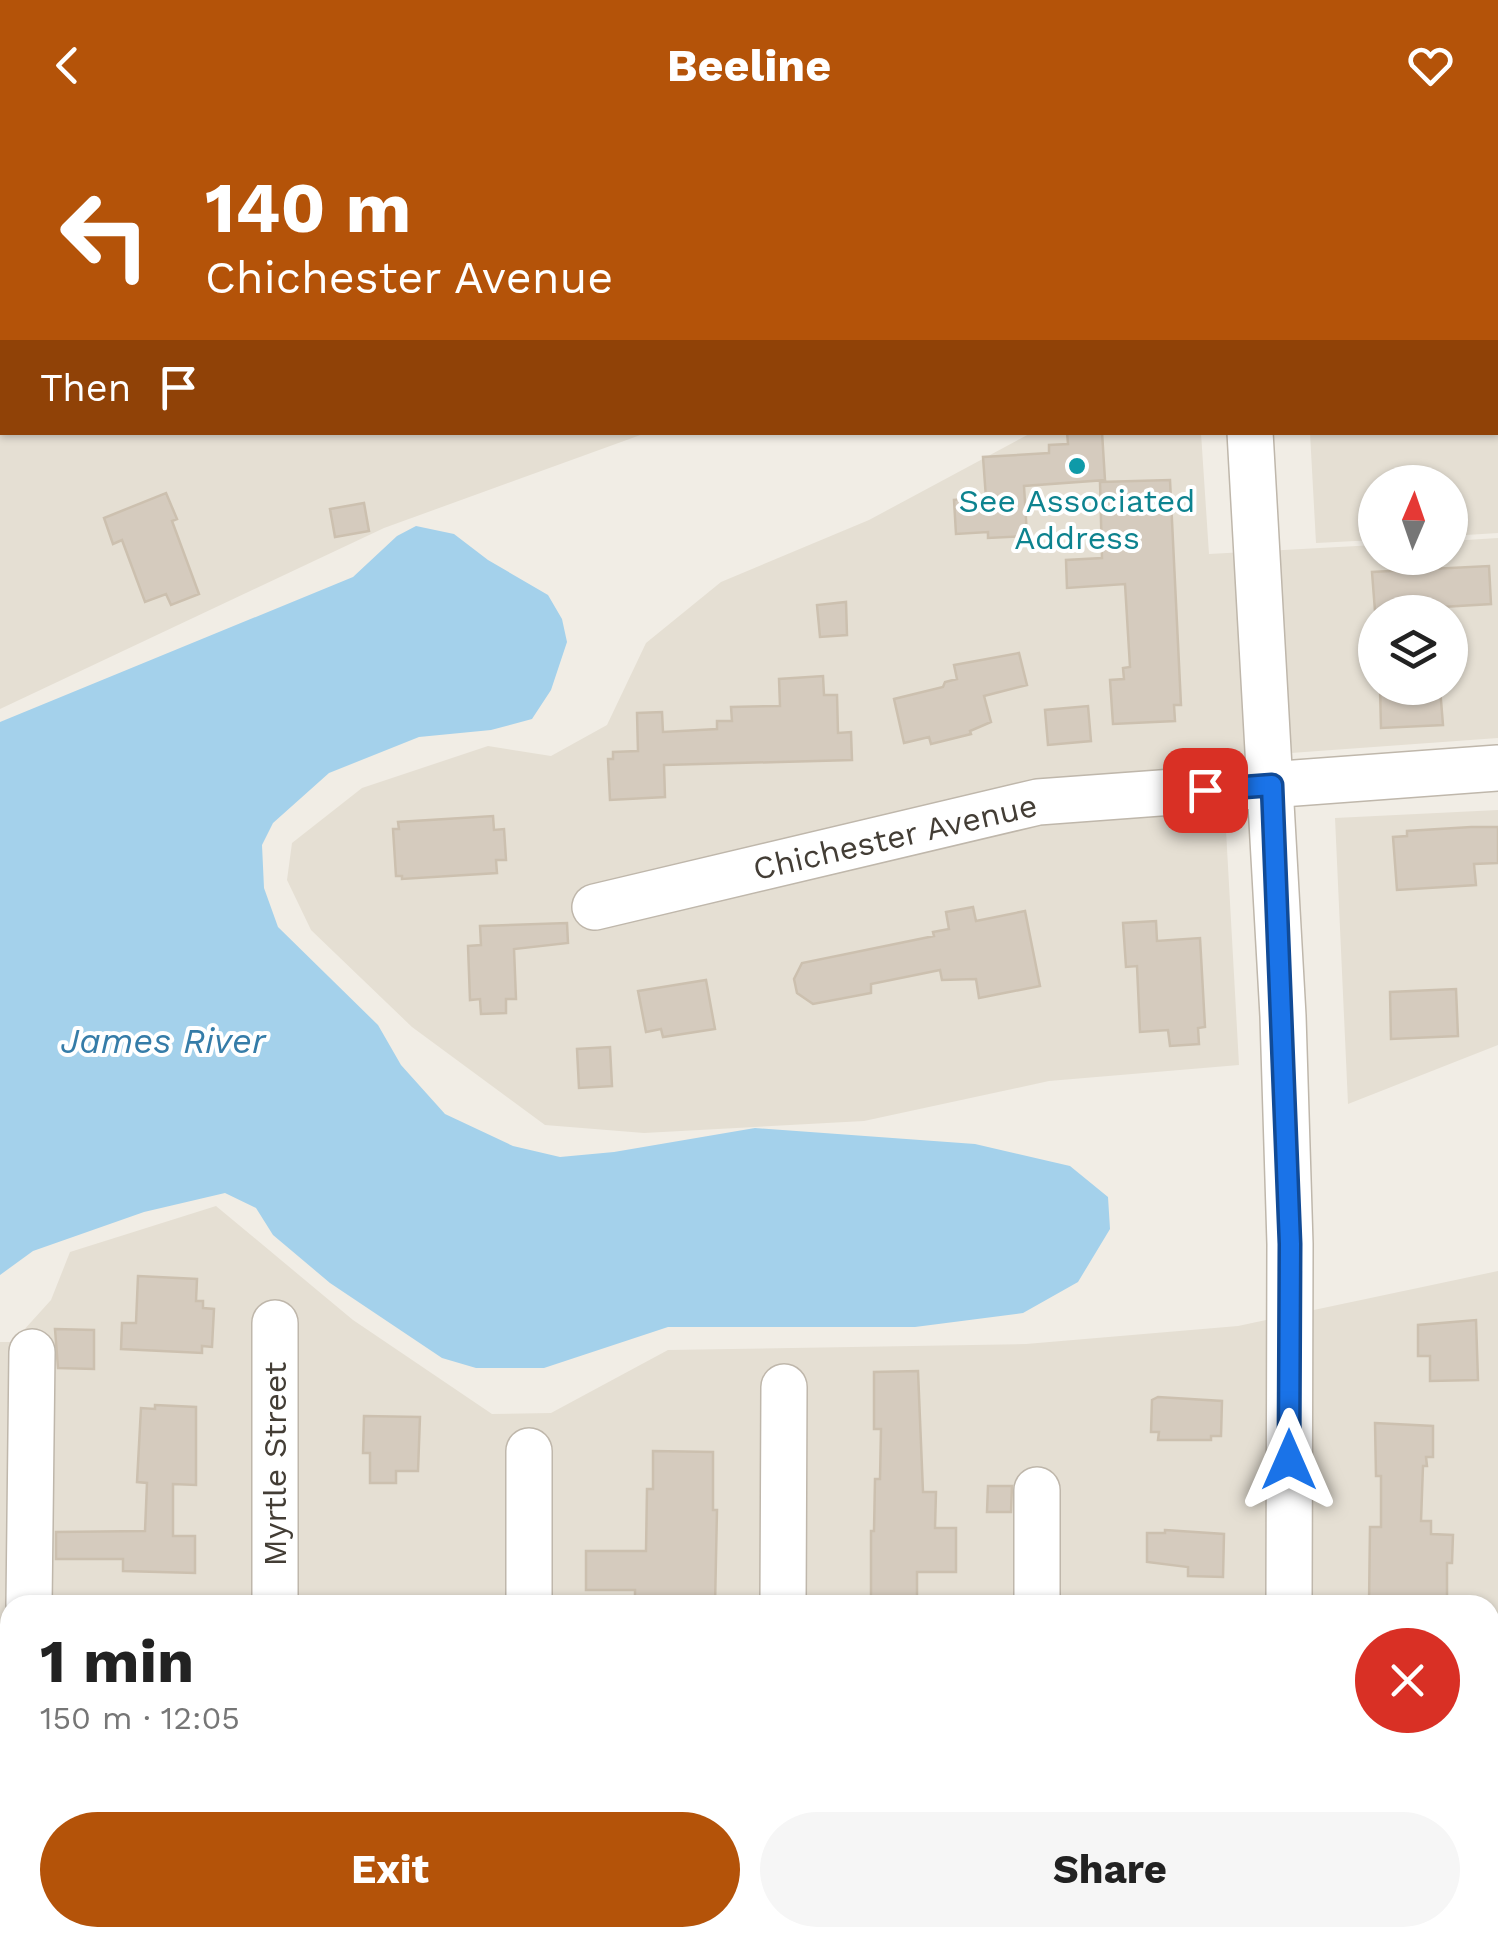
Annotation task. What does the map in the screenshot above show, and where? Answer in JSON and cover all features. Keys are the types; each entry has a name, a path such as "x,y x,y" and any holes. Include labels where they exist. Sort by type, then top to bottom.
{"street":[{"path":"1250,435 1272,785 1290,1244 1288,1595"},
{"name":"Chichester Avenue","path":"595,907 1004,808 1498,768"},
{"name":"Myrtle Street","path":"275,1323 275,1595"},
{"path":"29,1595 32,1352"},
{"path":"783,1595 784,1388"},
{"path":"529,1595 530,1451"},
{"path":"1037,1595 1038,1490"}],"shaded area":[{"path":"0,435 640,435 384,528 0,709"},
{"path":"1027,435 1201,435 1209,554 1358,546 1358,575 1468,575 1468,540 1498,538 1498,738 1222,758 1239,1065 1049,1081 864,1121 644,1133 545,1125 412,1027 311,930 287,880 292,843 362,788 488,746 551,756 607,725 646,643 721,582 869,520"},
{"path":"1310,435 1498,435 1498,533 1468,535 1468,465 1358,465 1358,541 1316,543"},
{"path":"1498,810 1498,1045 1348,1104 1335,818"},
{"path":"216,1206 353,1320 492,1414 551,1413 668,1350 1026,1344 1238,1326 1498,1271 1498,1595 0,1595 0,1342 13,1342 51,1300 70,1252"}],"water":[{"name":"James River","path":"416,526 454,534 488,560 548,595 562,619 567,642 551,690 532,719 491,730 419,737 329,773 273,823 262,845 264,888 278,927 378,1025 401,1065 445,1114 513,1146 560,1157 755,1128 975,1144 1070,1166 1108,1197 1110,1229 1078,1282 1023,1313 915,1327 668,1327 544,1368 476,1368 442,1358 330,1283 273,1235 256,1208 225,1193 144,1212 33,1251 0,1275 0,722 353,577 397,536"}],"building":[{"path":"1067,435 1102,435 1105,480 1024,486 1027,536 988,538 988,532 956,534 954,500 986,498 983,457 1049,453 1049,445 1068,444"},
{"path":"1170,480 1181,705 1174,705 1175,721 1113,724 1110,680 1124,679 1123,668 1130,667 1125,584 1067,588 1066,560 1102,558 1100,482"},
{"path":"166,493 199,594 171,605 166,594 145,602 122,540 113,544 104,518"},
{"path":"364,503 369,531 335,537 330,509"},
{"path":"1489,566 1491,604 1468,605 1468,595 1374,595 1372,575 1468,575 1468,567"},
{"path":"846,602 847,635 820,637 817,605"},
{"path":"1019,653 1027,685 984,696 991,722 970,731 971,734 931,744 929,737 904,743 894,699 943,687 945,682 957,679 954,665"},
{"path":"823,676 824,695 837,695 838,733 851,732 852,760 664,765 665,797 610,800 608,759 613,759 613,752 638,751 637,713 662,712 663,732 717,729 717,721 732,721 731,707 780,706 779,679"},
{"path":"1380,705 1441,705 1443,725 1381,728"},
{"path":"1088,706 1091,741 1048,745 1045,710"},
{"path":"493,816 494,830 504,829 506,860 496,860 497,873 402,879 396,876 393,829 399,829 398,822"},
{"path":"1498,827 1498,863 1474,864 1476,885 1397,890 1393,837 1407,836 1407,831"},
{"path":"973,907 976,921 1025,911 1040,986 979,998 976,979 942,980 940,970 871,984 871,993 813,1004 797,993 794,979 802,963 934,936 933,932 949,929 946,912"},
{"path":"1156,921 1157,941 1200,938 1205,1027 1198,1028 1199,1044 1170,1046 1168,1030 1140,1032 1137,966 1126,967 1123,923"},
{"path":"567,923 568,943 514,949 516,999 506,999 506,1013 481,1014 480,999 470,1000 468,946 481,945 480,926"},
{"path":"706,980 715,1029 663,1037 661,1029 646,1032 638,991"},
{"path":"1456,989 1458,1036 1391,1039 1390,992"},
{"path":"610,1047 612,1086 579,1088 577,1049"},
{"path":"138,1276 197,1279 196,1301 203,1301 203,1308 214,1309 212,1347 202,1346 202,1353 121,1349 122,1323 136,1323"},
{"path":"1476,1320 1478,1380 1430,1381 1430,1356 1418,1356 1418,1325"},
{"path":"55,1329 94,1330 94,1369 58,1368"},
{"path":"918,1371 923,1492 936,1492 935,1528 956,1528 956,1572 917,1572 917,1595 871,1595 871,1531 875,1479 880,1479 881,1429 874,1429 874,1372"},
{"path":"1158,1397 1222,1401 1221,1436 1211,1436 1211,1440 1158,1440 1159,1432 1151,1432 1152,1400"},
{"path":"155,1405 196,1407 196,1485 173,1484 173,1536 195,1536 195,1573 123,1571 123,1559 56,1559 56,1532 145,1531 147,1483 137,1482 141,1408 155,1409"},
{"path":"364,1416 420,1417 418,1471 396,1471 396,1483 370,1483 370,1453 363,1453"},
{"path":"1375,1423 1433,1426 1433,1457 1426,1457 1427,1466 1423,1466 1421,1521 1431,1521 1431,1534 1453,1535 1452,1563 1447,1563 1447,1595 1369,1595 1370,1527 1381,1527 1381,1476 1376,1476"},
{"path":"653,1451 713,1452 713,1510 717,1510 715,1595 635,1595 635,1590 586,1590 586,1551 646,1551 647,1489 653,1489"},
{"path":"988,1486 1012,1486 1011,1512 987,1512"},
{"path":"1165,1530 1224,1534 1223,1577 1188,1576 1188,1567 1147,1562 1147,1533"}],"place":[{"name":"See Associated Address","path":"1077,466"}],"route":[{"path":"1205,790 1272,785 1290,1244 1289,1460"}]}
